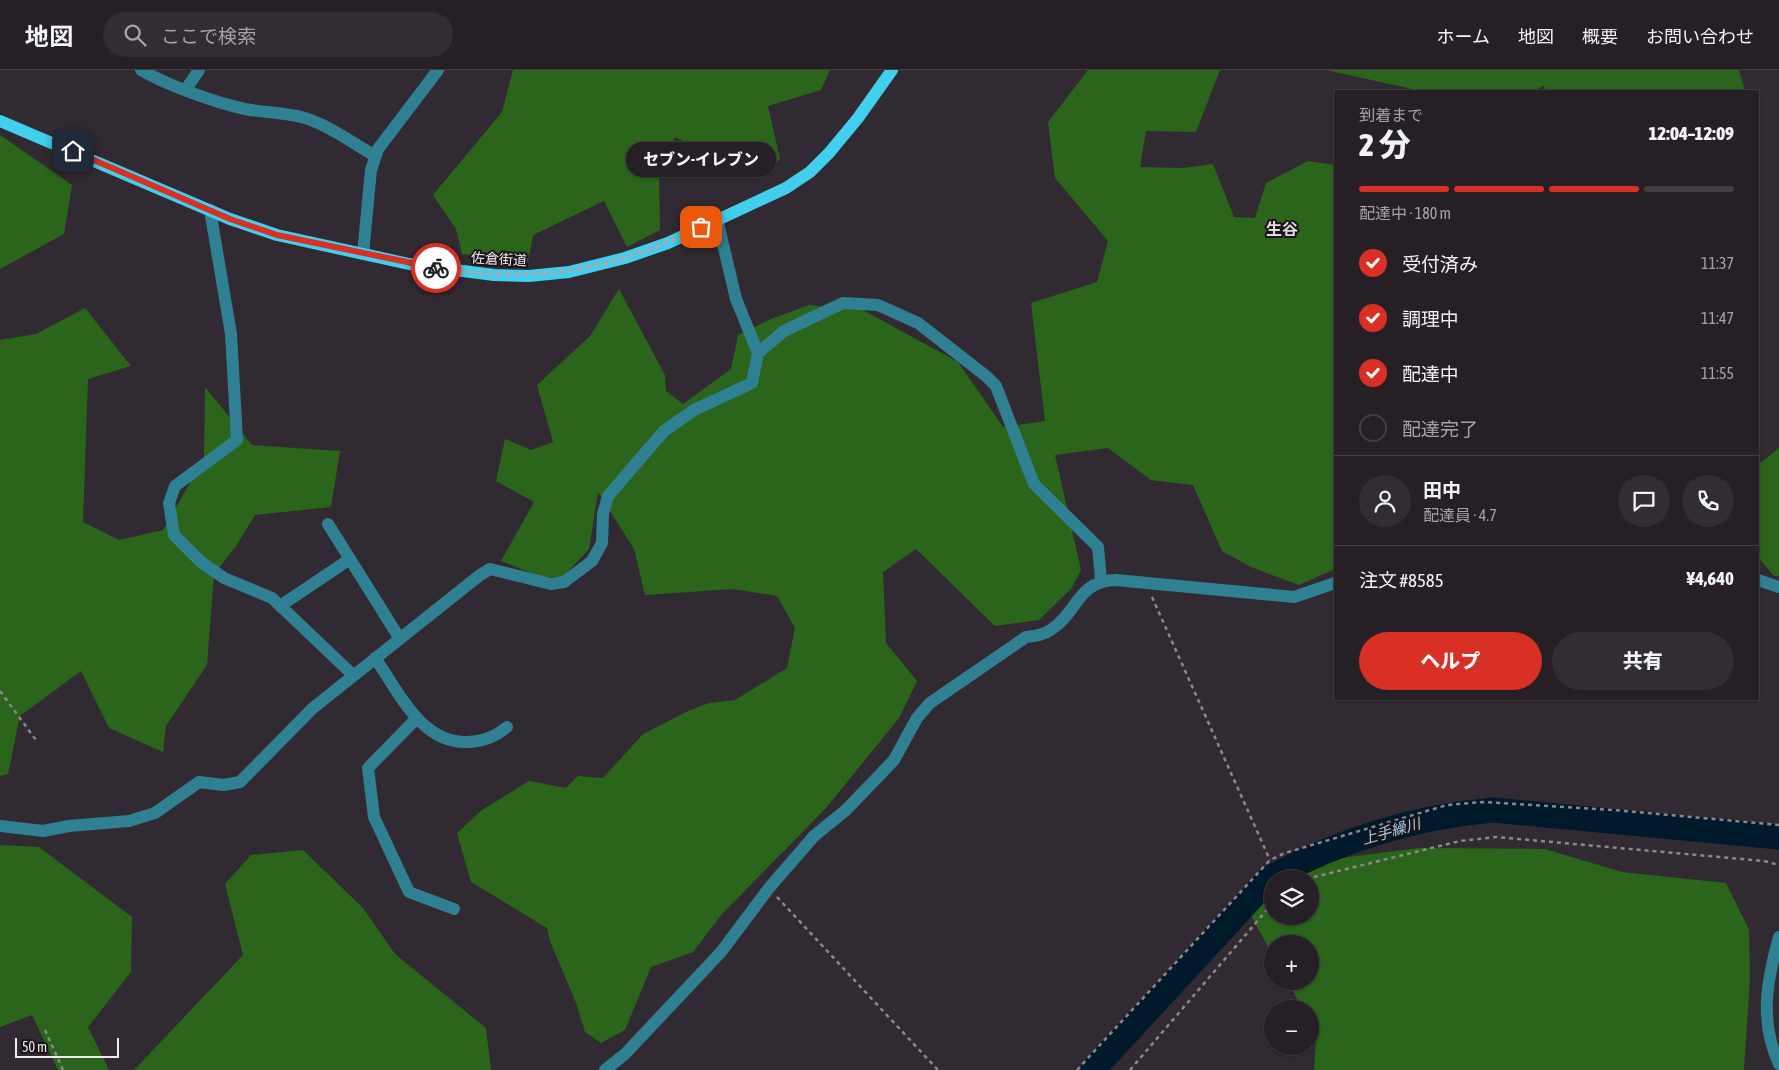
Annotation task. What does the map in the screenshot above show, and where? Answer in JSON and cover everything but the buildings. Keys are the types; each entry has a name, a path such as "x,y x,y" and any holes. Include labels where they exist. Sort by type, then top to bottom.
{"main road":[{"name":"佐倉街道","path":"0,120 210,210 277,235 452,271 529,276 569,272 625,258 668,243 786,188 810,172 858,118 892,70"}],"street":[{"path":"141,70 157,79 230,106 290,114 308,119 375,156"},
{"path":"186,89 199,70"},
{"path":"363,254 371,170 378,148 438,70"},
{"path":"210,210 231,334 236,440 175,486 169,503 174,535 200,562 224,578 272,598 352,676"},
{"path":"0,826 43,831 69,826 129,821 156,813 199,782 224,785 240,782 313,708 490,569 551,584 564,582 592,561 602,543 604,514 608,496 664,431 694,410 752,383 758,353 736,299 717,219"},
{"path":"758,353 784,332 843,303 878,305 918,323 996,386 1034,484 1098,547 1101,580"},
{"path":"328,524 400,639"},
{"path":"280,606 350,559"},
{"path":"605,1070 625,1054 721,952 769,888 814,836 846,810 894,760 917,718 930,703 1026,637 1041,635 1053,628 1089,587 1101,580 1294,597 1334,583"},
{"path":"1759,580 1779,587"},
{"path":"375,658 417,718 438,737 455,743 494,738 507,727"},
{"path":"417,718 368,768 374,817 409,892 454,909"},
{"path":"1779,936 1766,989 1766,1008 1767,1031 1779,1064"}],"path":[{"path":"1146,583 1270,860"},
{"path":"0,691 36,740"},
{"path":"1076,1070 1270,860 1310,845 1448,806 1482,802 1614,810 1779,825"},
{"path":"1319,876 1460,841 1496,837 1764,861 1779,865"},
{"path":"769,888 938,1070"},
{"path":"1130,1070 1264,913"},
{"path":"45,1030 63,1070"}],"green space":[{"path":"513,70 830,70 821,90 768,106 780,159 760,179 675,137 659,174 660,230 627,247 604,201 533,235 528,262 462,254 456,229 433,195 502,112"},
{"path":"1088,70 1220,70 1196,132 1146,131 1140,167 1183,168 1213,164 1234,217 1255,218 1266,183 1308,161 1334,165 1334,569 1299,585 1251,567 1222,551 1193,485 1151,480 1108,448 1055,455 1081,570 1071,589 1039,620 995,626 916,549 883,572 886,643 917,681 899,718 826,808 722,914 693,952 651,967 625,1030 601,1043 585,1032 576,1003 550,941 547,928 471,882 457,833 482,810 529,781 566,788 578,776 603,778 643,734 688,711 709,703 735,700 787,668 795,628 777,596 733,589 645,595 634,549 598,492 589,549 563,577 541,577 501,561 534,502 496,481 505,439 531,450 553,442 537,385 590,336 619,289 665,375 666,391 683,404 731,369 738,335 771,319 809,305 863,310 958,362 1003,427 1045,421 1031,303 1097,282 1108,241 1055,178 1048,122"},
{"path":"1326,70 1739,70 1745,90 1546,90 1544,86 1534,90 1416,90"},
{"path":"0,135 72,185 64,234 0,269"},
{"path":"85,308 131,366 88,379 83,522 119,540 163,530 204,458 205,387 252,445 340,451 331,507 255,515 236,546 214,574 207,665 166,726 163,752 109,728 81,671 20,716 8,774 0,776 0,340 36,334"},
{"path":"1779,448 1779,576 1774,576 1759,558 1759,464"},
{"path":"0,845 39,847 132,917 131,972 88,1027 109,1070 58,1070 32,1015 0,1027"},
{"path":"1419,848 1545,849 1622,872 1726,883 1749,930 1750,979 1744,1070 1314,1070 1315,1055 1319,1055 1319,1000 1298,1000 1292,990 1319,990 1319,935 1264,935 1264,939 1249,912 1264,900 1264,925 1319,925 1319,870 1301,870 1310,862"},
{"path":"303,850 363,908 395,954 486,1028 491,1070 134,1070 243,955 225,884 251,855"}],"waterway":[{"name":"上手繰川","path":"1093,1070 1270,878 1350,842 1435,818 1493,810 1779,837"}],"way so far":[{"path":"436,268 511,276 569,272 625,258 668,243 701,227"}],"place":[{"name":"セブン-イレブン","path":"701,227"}],"district":[{"name":"生谷","path":"1282,229"}],"route":[{"path":"73,151 230,219 277,235 409,264 436,268"}]}
